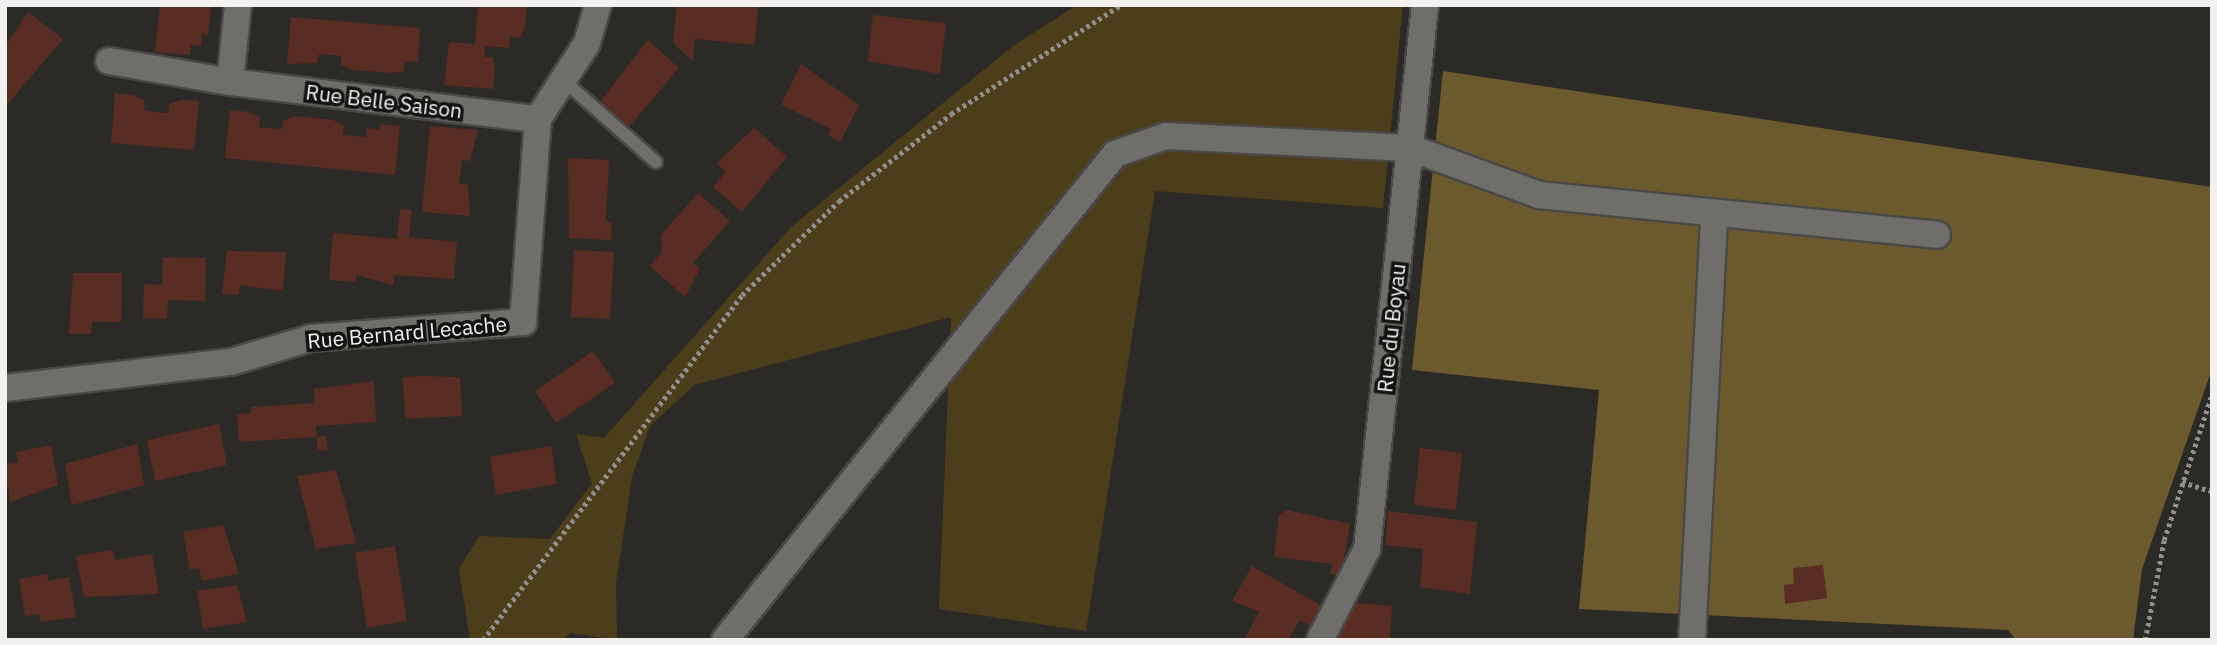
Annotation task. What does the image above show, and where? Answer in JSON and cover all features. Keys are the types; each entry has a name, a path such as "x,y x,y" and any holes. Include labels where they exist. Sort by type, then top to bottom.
{"street":[{"path":"230,82 238,5"},
{"name":"Rue Bernard Lecache","path":"5,388 231,362 311,338 523,322 538,119 587,43 598,5"},
{"name":"Rue du Boyau","path":"1320,640 1367,549 1425,5"},
{"name":"Rue Belle Saison","path":"109,61 230,82 538,119"},
{"path":"725,640 1115,154 1166,136 1410,148 1539,195 1714,215 1937,234"},
{"path":"1692,640 1714,215"}],"lane":[{"path":"563,80 656,162"}],"path":[{"path":"483,640 742,295 839,201 951,114 1121,5"},
{"path":"2145,640 2182,482 2212,394"},
{"path":"2182,482 2212,491"}],"shaded area":[{"path":"1077,5 1403,5 1383,208 1155,191 1086,631 939,609 951,317 694,385 650,426 632,477 616,583 617,640 571,633 562,640 470,640 459,569 479,536 550,539 592,483 576,434 604,438 791,227 1013,46"},
{"path":"1443,71 2212,187 2212,369 2142,569 2133,640 2016,640 2008,630 1579,609 1599,390 1412,370"}],"building":[{"path":"160,5 211,5 208,35 202,34 201,46 191,45 190,55 155,52"},
{"path":"478,5 536,5 527,8 525,26 520,38 510,37 509,48 485,46 484,57 493,57 493,89 444,85 449,42 475,44"},
{"path":"677,5 758,5 755,45 695,39 693,61 673,43"},
{"path":"28,12 63,39 5,107 5,46"},
{"path":"873,15 946,23 940,74 868,61"},
{"path":"291,17 420,28 418,62 405,61 404,71 392,73 353,70 341,65 341,56 319,54 317,63 287,64"},
{"path":"648,40 679,68 627,129 599,103"},
{"path":"801,64 859,105 840,142 828,135 831,129 781,105"},
{"path":"115,93 134,95 145,101 144,110 154,112 168,113 169,104 181,100 199,101 194,150 111,143"},
{"path":"230,110 249,112 260,118 259,127 269,128 282,129 283,121 295,116 333,120 344,126 343,135 366,137 367,128 380,130 380,124 400,126 395,175 225,158"},
{"path":"430,126 478,130 470,161 462,160 459,183 468,185 470,216 422,212"},
{"path":"754,128 787,157 742,212 713,187 726,172 717,163"},
{"path":"568,158 609,160 606,221 612,222 611,240 569,238"},
{"path":"698,193 730,221 693,263 700,269 685,297 650,266 662,252 661,235"},
{"path":"400,209 412,210 409,237 457,242 454,279 394,275 393,285 356,275 356,282 329,280 333,233 397,239"},
{"path":"574,250 614,252 610,319 571,317"},
{"path":"227,251 286,252 283,291 240,285 239,295 222,294"},
{"path":"163,257 206,258 205,301 168,300 167,319 143,318 144,284 162,285"},
{"path":"73,273 122,273 121,322 92,322 91,334 69,334"},
{"path":"593,351 615,383 556,423 535,391"},
{"path":"403,377 460,377 462,416 405,419"},
{"path":"374,381 376,422 316,426 317,437 239,442 237,414 251,413 251,407 315,403 314,389"},
{"path":"219,424 227,465 155,481 147,440"},
{"path":"326,436 328,450 317,451 317,437"},
{"path":"137,444 144,485 72,505 65,464"},
{"path":"51,445 58,485 10,502 5,464 18,462 16,452"},
{"path":"551,446 557,484 496,495 490,457"},
{"path":"1420,448 1462,453 1456,510 1414,505"},
{"path":"336,470 356,543 316,549 297,476"},
{"path":"1287,510 1350,524 1341,576 1330,574 1332,564 1274,557 1279,515"},
{"path":"1388,511 1477,522 1470,594 1420,587 1423,549 1385,545"},
{"path":"223,525 239,574 202,581 199,568 190,570 183,532"},
{"path":"395,546 407,621 367,628 355,553"},
{"path":"113,550 115,560 152,554 159,594 84,597 76,556"},
{"path":"1823,565 1827,598 1785,604 1784,585 1794,584 1793,568"},
{"path":"1252,566 1322,606 1311,626 1300,620 1288,640 1244,640 1259,612 1232,601"},
{"path":"47,574 48,581 69,577 76,617 41,622 39,614 25,616 19,579"},
{"path":"237,585 247,622 203,629 197,591"},
{"path":"1355,603 1392,606 1390,640 1332,640"}]}
